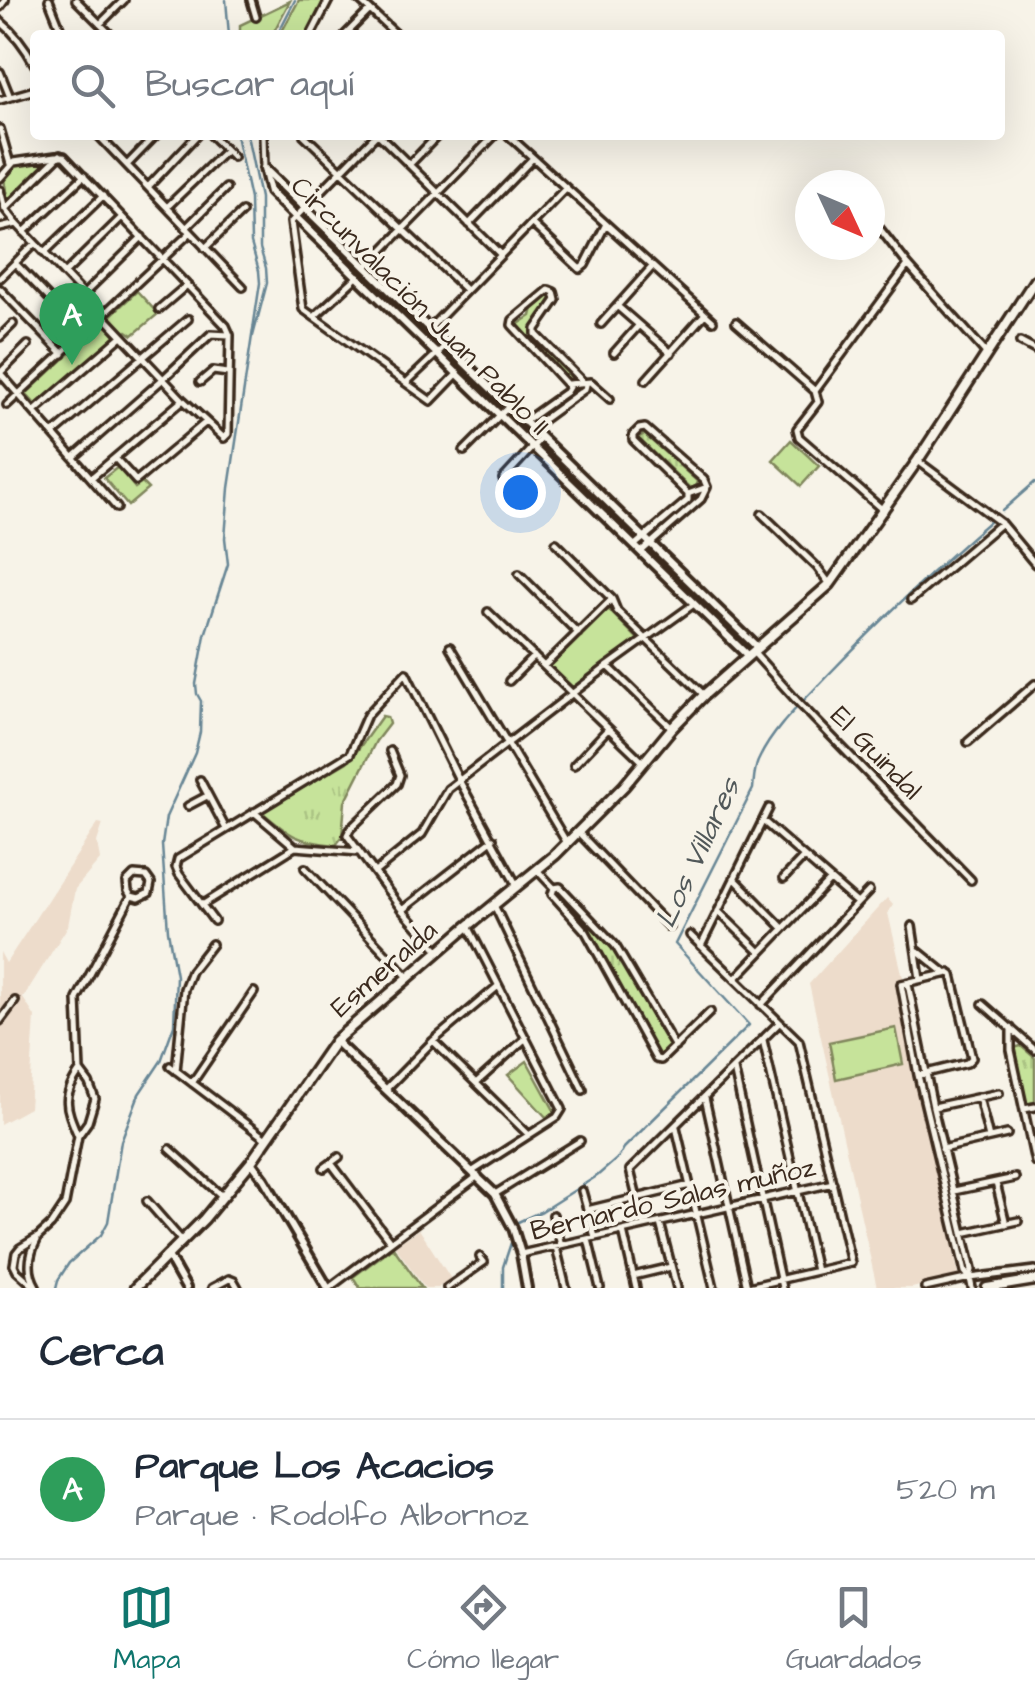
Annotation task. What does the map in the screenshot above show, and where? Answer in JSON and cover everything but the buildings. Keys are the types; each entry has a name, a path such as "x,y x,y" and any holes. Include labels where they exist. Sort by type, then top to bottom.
{"main road":[{"path":"830,584 884,511 1035,280"},
{"name":"Esmeralda","path":"135,1288 252,1162 334,1041 538,870 578,832 704,694 830,584"},
{"path":"987,1288 1035,1280"}],"street":[{"path":"0,7 5,0"},
{"path":"49,0 61,30"},
{"path":"76,0 106,30"},
{"path":"100,24 124,0"},
{"path":"251,0 256,16"},
{"path":"313,30 328,0"},
{"path":"359,0 392,30"},
{"path":"350,30 370,10"},
{"path":"0,21 30,56"},
{"path":"0,72 10,97"},
{"path":"0,100 30,91"},
{"path":"0,128 10,165"},
{"path":"102,140 243,287"},
{"path":"105,144 109,140"},
{"path":"126,166 151,140"},
{"path":"147,188 192,140"},
{"path":"215,140 233,157"},
{"path":"262,140 264,168"},
{"path":"309,140 466,290"},
{"path":"373,140 290,222 303,309 431,402 458,372"},
{"path":"384,140 501,255"},
{"path":"410,164 433,140"},
{"path":"366,267 490,140"},
{"path":"513,140 713,321"},
{"path":"166,208 226,150"},
{"path":"5,210 60,155"},
{"path":"0,178 10,165 64,156 226,326 230,335 230,374 228,434 224,438 24,232 5,210 0,190"},
{"path":"469,224 532,158"},
{"name":"Circunvalación Juan Pablo II","path":"264,168 358,276 694,604 753,652"},
{"name":"Circunvalación Juan Pablo II","path":"264,168 270,192 301,212 366,267 646,541 753,652"},
{"path":"24,232 84,176"},
{"path":"8,405 162,259 226,188"},
{"path":"430,329 566,188"},
{"path":"44,252 103,196"},
{"path":"205,248 242,212"},
{"path":"64,274 122,217"},
{"path":"0,228 17,224"},
{"path":"532,224 579,269 585,265 606,224"},
{"path":"885,235 987,354"},
{"path":"49,338 142,237"},
{"path":"0,278 35,244"},
{"path":"15,264 69,318"},
{"path":"815,391 908,265"},
{"path":"601,324 652,266"},
{"path":"314,317 358,276"},
{"path":"159,309 187,284"},
{"path":"0,289 63,354"},
{"path":"550,290 556,300 536,334 584,381 585,389 527,425 569,387 512,323 550,290"},
{"path":"617,306 670,353"},
{"path":"646,380 705,314"},
{"path":"54,434 188,319"},
{"path":"736,322 815,391 818,402 797,430 800,437 884,511"},
{"path":"0,337 13,324"},
{"path":"614,353 639,325"},
{"path":"74,457 211,334 230,335"},
{"path":"34,412 122,336"},
{"path":"1020,342 1034,348"},
{"path":"28,345 0,373 117,508"},
{"path":"406,383 446,345"},
{"path":"200,382 212,371 230,374"},
{"path":"568,384 591,382 610,399"},
{"path":"91,478 184,400"},
{"path":"464,451 508,406"},
{"path":"115,458 136,481 206,422"},
{"path":"638,548 688,500 688,494 633,440 639,429 645,428 704,480 707,487 701,499 646,541"},
{"path":"503,479 540,439"},
{"path":"918,460 1001,523 1035,564"},
{"path":"688,494 707,487"},
{"path":"762,514 830,584"},
{"path":"910,600 1001,523"},
{"path":"556,544 645,639 704,694"},
{"path":"519,574 578,632"},
{"path":"544,666 612,600"},
{"path":"375,872 422,834 445,792 694,604"},
{"path":"488,612 643,762"},
{"path":"450,647 567,842"},
{"name":"El Guindal","path":"753,652 971,880"},
{"path":"510,682 534,656"},
{"path":"608,666 672,728"},
{"path":"214,921 179,874 178,859 350,754 367,714 406,673 517,886"},
{"path":"968,742 1035,684"},
{"path":"574,765 608,729"},
{"path":"390,751 400,775 397,784 347,833 402,910 438,951"},
{"path":"200,780 226,829"},
{"path":"188,806 207,796"},
{"path":"700,946 769,808"},
{"path":"254,812 295,847 359,852"},
{"path":"762,820 857,904"},
{"path":"578,832 669,926"},
{"path":"402,910 493,839"},
{"path":"202,905 295,847"},
{"path":"784,878 804,857"},
{"path":"305,868 408,977"},
{"path":"538,870 554,888"},
{"path":"146,876 151,883 149,893 140,898 132,896 126,886 130,877 146,876"},
{"path":"734,878 783,928"},
{"path":"735,980 830,880"},
{"path":"554,888 560,886 615,945 675,1047"},
{"path":"554,888 552,894 578,921 656,1059 661,1060 710,1012"},
{"path":"761,1004 869,891"},
{"path":"78,1136 65,1107 67,1093 80,1071 77,999 132,896"},
{"path":"494,905 583,1090"},
{"path":"718,911 760,952"},
{"path":"578,921 586,914"},
{"path":"252,1162 329,1288 557,1117 562,1109 468,926"},
{"path":"912,926 920,980"},
{"path":"690,935 799,1041 851,1263 746,1288 705,1098"},
{"path":"176,1071 187,979 212,944"},
{"path":"915,949 952,975 972,1057 967,1063 922,1074"},
{"path":"945,973 905,983 922,1074 961,1234 965,1272 972,1288"},
{"path":"386,1089 432,1041 498,987"},
{"path":"192,1083 254,992"},
{"path":"0,1021 15,1001"},
{"path":"983,1004 1035,1050"},
{"path":"644,1226 630,1170 779,1022"},
{"path":"1010,1028 1011,1050 1035,1162"},
{"path":"1011,1050 1021,1037"},
{"path":"477,1082 526,1038"},
{"path":"763,1039 816,1271"},
{"path":"334,1041 495,1194 521,1254 527,1288"},
{"path":"432,1041 529,1135"},
{"path":"170,1066 266,1138"},
{"path":"734,1069 782,1288"},
{"path":"37,1288 17,1271 14,1259 20,1248 58,1218 65,1204 78,1136 88,1122 95,1099 80,1071"},
{"path":"930,1108 999,1093"},
{"path":"979,1097 989,1138"},
{"path":"1024,1109 1035,1107"},
{"path":"676,1127 714,1288"},
{"path":"940,1150 1007,1134"},
{"path":"495,1194 580,1142"},
{"path":"170,1149 223,1197"},
{"path":"324,1168 339,1156"},
{"path":"331,1163 390,1241"},
{"path":"950,1192 1015,1178"},
{"path":"996,1183 1006,1224"},
{"name":"Bernardo Salas muñoz","path":"521,1254 833,1184"},
{"path":"587,1210 690,1185"},
{"path":"582,1191 600,1288"},
{"path":"147,1201 182,1241"},
{"path":"552,1215 566,1288"},
{"path":"961,1234 1018,1220"},
{"path":"660,1223 677,1288"},
{"path":"623,1231 636,1288"},
{"path":"37,1288 30,1257 38,1237"},
{"path":"168,1256 186,1288"},
{"path":"446,1288 484,1262 480,1256"},
{"path":"633,1276 671,1267"},
{"path":"925,1288 1035,1270"},
{"path":"212,1288 229,1279 238,1288"}],"shaded area":[{"path":"98,823 103,824 97,842 100,860 75,889 68,926 23,998 35,1017 29,1108 0,1124 0,952 6,963"},
{"path":"887,898 893,905 888,913 904,982 896,984 959,1276 912,1288 877,1288 809,984"},
{"path":"419,1229 451,1279 438,1288 425,1288 395,1246"}],"green space":[{"path":"299,0 326,0 310,30 283,30"},
{"path":"290,1 275,30 240,30 240,25"},
{"path":"53,159 8,202 4,179 11,167"},
{"path":"137,291 158,314 133,335 127,331 37,406 26,394"},
{"path":"549,294 553,298 532,328 533,334 571,376 568,378 517,325 531,316 533,308"},
{"path":"644,434 698,482 693,491 638,438"},
{"path":"791,440 819,466 801,486 773,460"},
{"path":"118,467 135,488 142,483 148,489 128,506 104,478"},
{"path":"606,607 638,639 570,690 547,666"},
{"path":"382,716 387,717 389,724 345,802 342,837 336,845 295,836 262,812 347,762"},
{"path":"586,916 614,947 672,1047 661,1057 583,921"},
{"path":"896,1028 903,1064 836,1079 829,1042"},
{"path":"1021,1046 1035,1058 1035,1102 1027,1104 1014,1048"},
{"path":"527,1061 555,1112 546,1117 508,1075"},
{"path":"393,1247 422,1288 360,1288 353,1277"}],"waterway":[{"path":"226,0 229,30"},
{"path":"280,30 295,0"},
{"path":"56,1288 69,1263 101,1235 108,1222 121,1141 139,1094 161,1061 174,1025 176,976 168,931 162,845 166,817 195,753 200,732 201,701 196,684 205,635 228,564 225,538 229,488 260,283 251,243 250,199 237,140"},
{"path":"248,140 260,198 260,248 267,283 253,336"},
{"path":"1002,511 1035,482"},
{"name":"Los Villares","path":"518,1222 597,1176 749,1025 675,944 753,789 759,759 781,725 828,675 991,520"},
{"path":"503,1288 503,1267 512,1240"}],"place":[{"name":"Parque Los Acacios","path":"72,365"}]}
